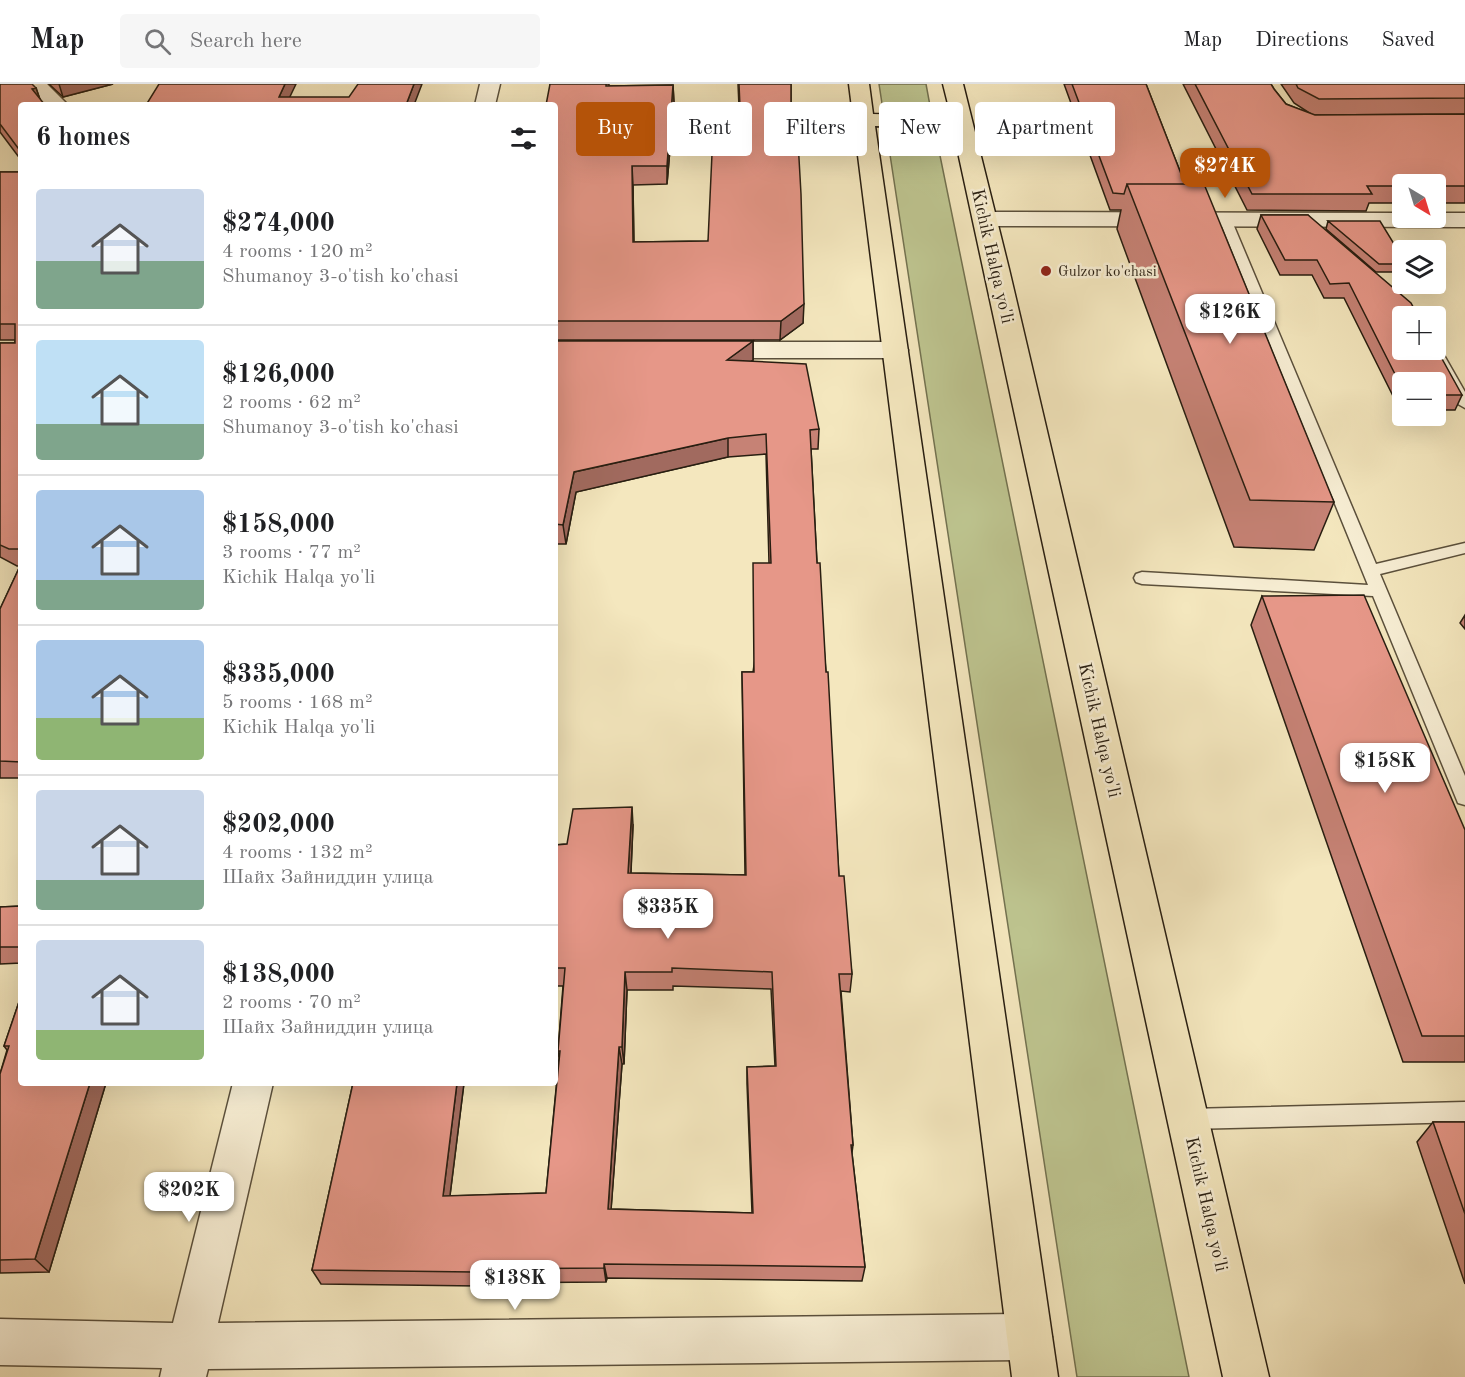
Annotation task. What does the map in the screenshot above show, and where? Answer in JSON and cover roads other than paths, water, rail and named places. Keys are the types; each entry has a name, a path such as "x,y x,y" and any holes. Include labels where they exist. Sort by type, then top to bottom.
{"highway":[{"path":"859,84 862,102"},
{"name":"Kichik Halqa yo'li","path":"952,84 957,102"},
{"name":"Kichik Halqa yo'li","path":"963,127 1246,1377"},
{"path":"867,142 1032,1357"}],"street":[{"path":"36,84 55,102"},
{"path":"486,102 490,84"},
{"path":"985,219 1465,220"},
{"path":"684,350 895,350"},
{"path":"187,1361 252,1086"},
{"path":"0,1342 187,1361 1032,1357"}],"lane":[{"path":"1225,219 1377,591 1465,798"},
{"path":"1304,220 1322,235"},
{"path":"1440,360 1465,404"},
{"path":"1369,571 1465,548"},
{"path":"1142,578 1377,591"},
{"path":"1188,1119 1465,1112"}],"place":[{"name":"Gulzor ko'chasi","path":"1046,271"}]}
